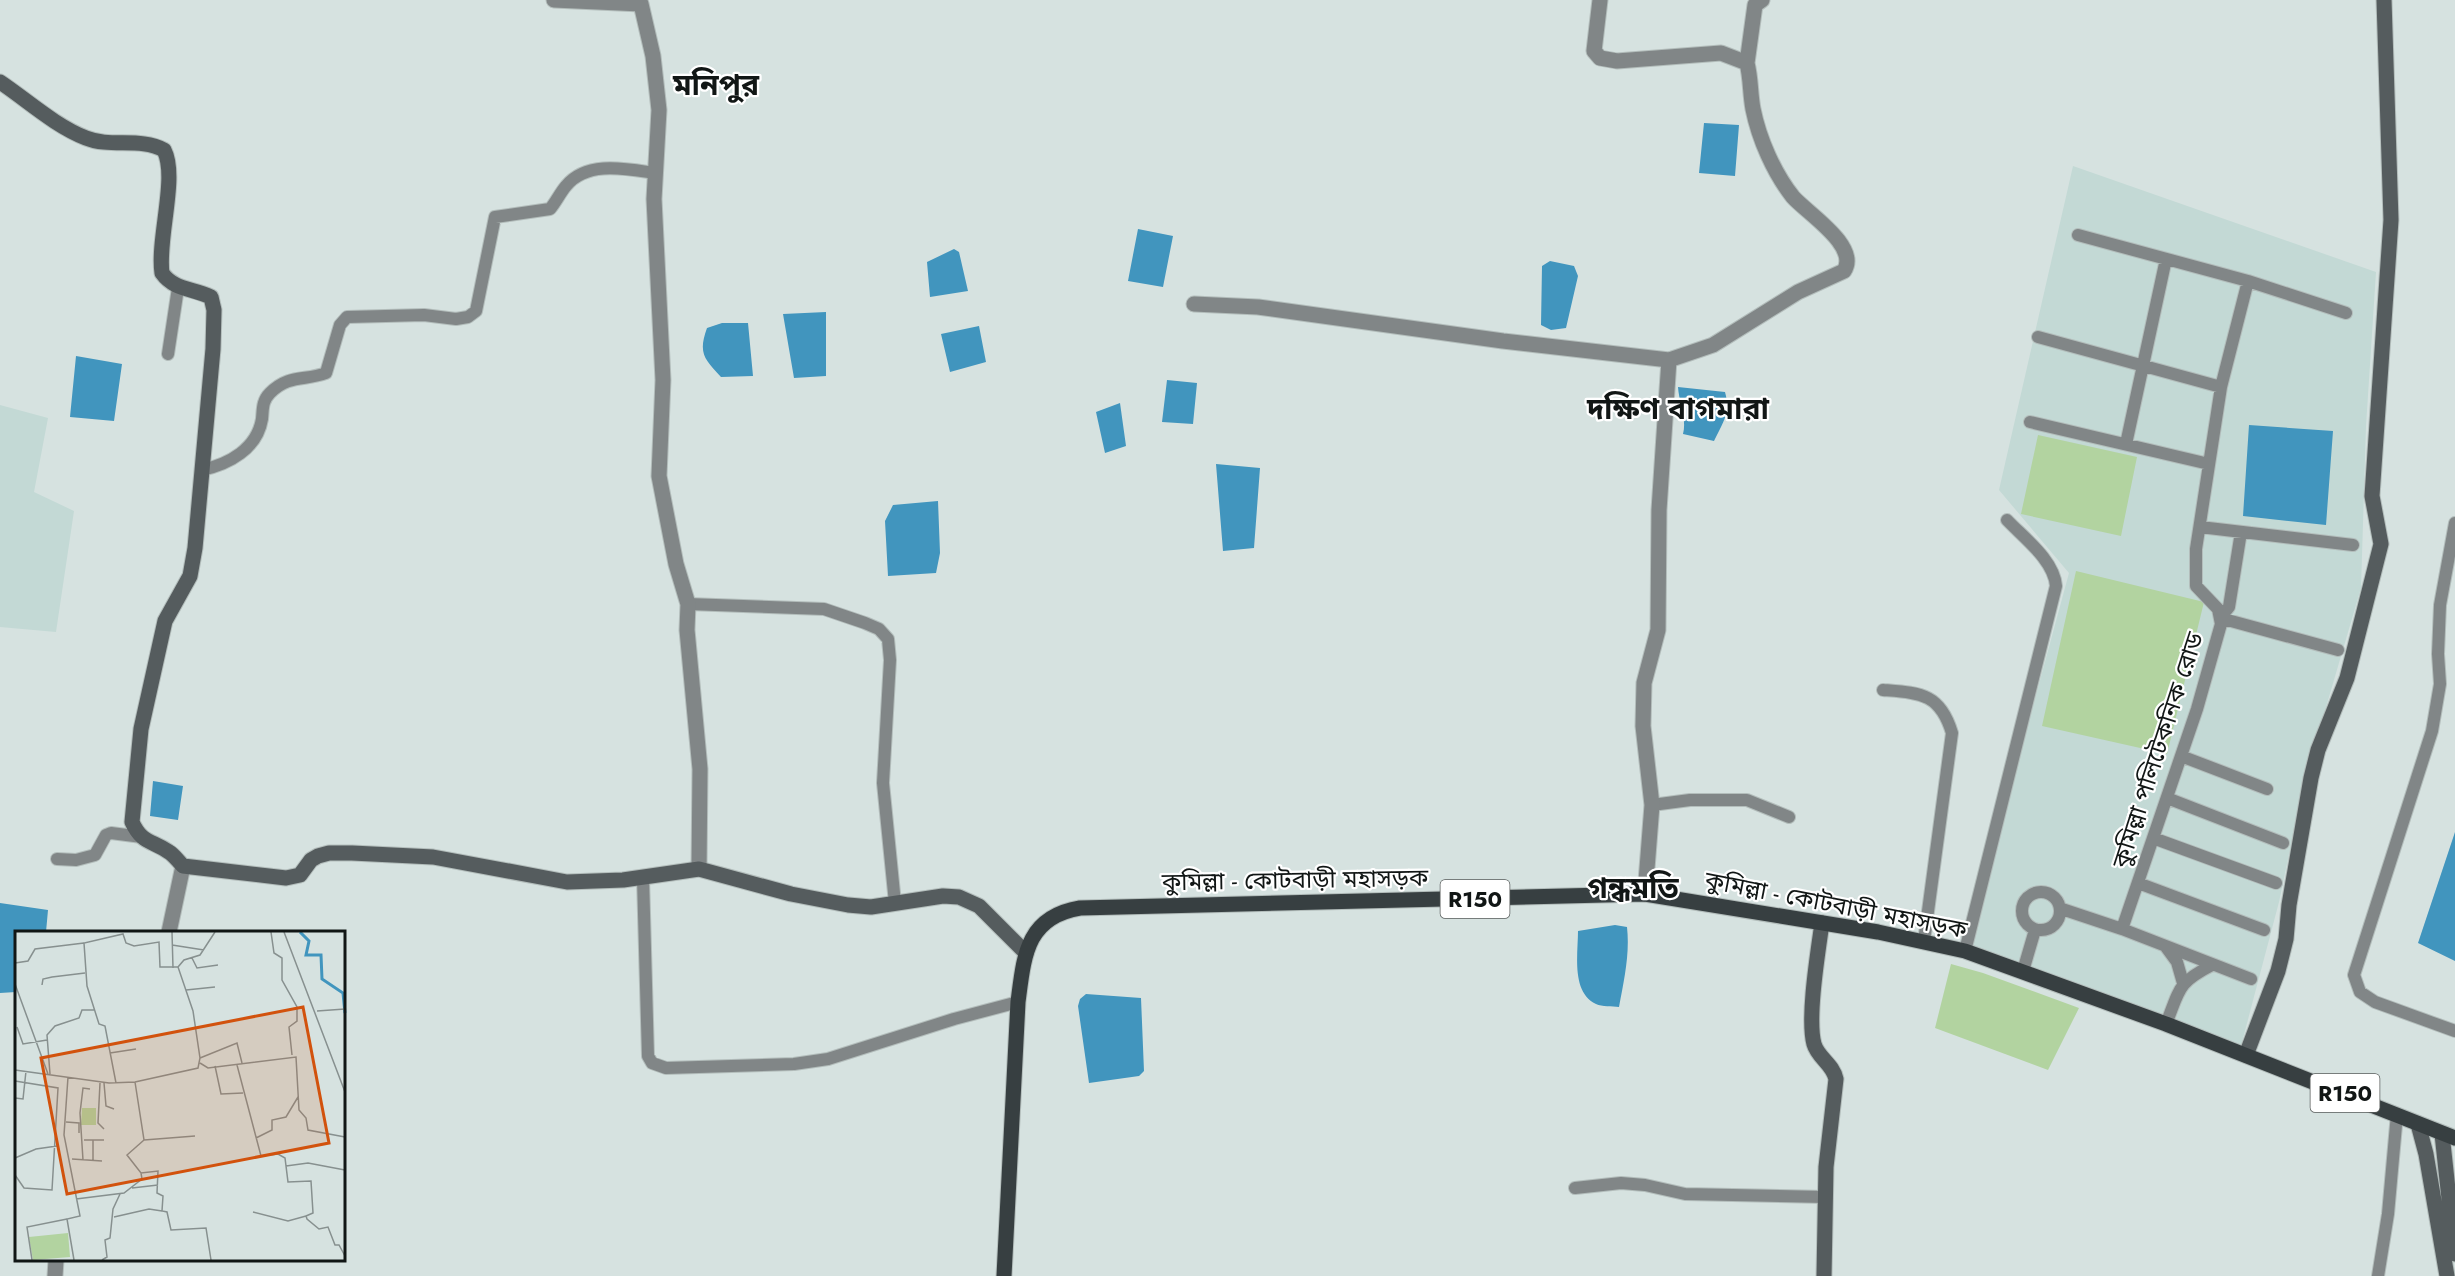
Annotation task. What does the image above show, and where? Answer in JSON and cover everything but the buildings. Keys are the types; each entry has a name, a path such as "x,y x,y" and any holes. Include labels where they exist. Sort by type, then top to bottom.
{"main road":[{"path":"2246,1054 2278,971 2311,778 2318,750 2349,672 2381,544 2372,496 2391,220 2384,0"},
{"path":"0,82 70,130 87,138 101,142 144,144 164,150 168,159 168,170 161,264 166,279 178,288 196,290 211,297 214,310 202,470 190,576 165,621 141,729 132,822 142,837 171,853 183,866 286,878 300,875 311,860 318,856 329,853 352,853 433,857 567,882 643,878 699,869 848,906 872,907 943,896 970,900 979,906 1026,953"},
{"name":"কুমিল্লা - কোটবাড়ী মহাসড়ক","path":"1004,1276 1018,1002 1026,953 1032,936 1050,918 1080,908 1645,894 1924,941 1965,951 2023,970 2246,1054"},
{"path":"1822,923 1815,976 1813,1041 1820,1057 1833,1069 1836,1079 1825,1197 1824,1276"},
{"name":"R150","path":"2246,1054 2449,1136"},
{"path":"2418,1124 2426,1154 2447,1276"},
{"path":"2449,1136 2455,1254"}],"street":[{"path":"554,0 638,3 642,6 653,56 659,110 654,218 663,380 659,476 676,564 688,604 687,630 700,769 699,869"},
{"path":"1600,0 1594,51 1600,58 1617,61 1721,53 1747,63"},
{"path":"1194,304 1258,307 1492,340 1669,360 1713,345 1798,292 1844,271 1847,266 1844,247 1810,210 1796,199 1771,160 1753,109 1752,79 1747,63 1757,2"},
{"path":"202,470 226,462 252,443 259,431 264,400 271,392 299,377 326,373 340,324 347,317 424,315 456,319 468,317 476,311 495,217 550,209 565,186 580,173 606,169 655,173"},
{"path":"2078,235 2248,281 2346,313"},
{"path":"2126,444 2166,260"},
{"name":"কুমিল্লা পলিটেকনিক রোড","path":"2122,929 2181,756 2218,635 2220,618 2218,609 2196,586 2200,527 2221,387 2248,281"},
{"path":"168,354 178,288"},
{"path":"2038,337 2221,387"},
{"path":"1645,894 1652,805 1642,726 1644,683 1658,630 1659,510 1669,360"},
{"path":"2030,422 2209,464"},
{"path":"1965,951 2056,586 2055,576 2050,566 2007,520"},
{"path":"2455,523 2440,605 2438,654 2440,684 2432,731 2354,975 2360,992 2375,1002 2455,1031"},
{"path":"2200,527 2353,545"},
{"path":"2241,532 2229,607 2220,618 2338,650"},
{"path":"688,604 824,609 879,629 888,639 890,660 883,783 895,903"},
{"path":"1883,690 1913,693 1930,699 1946,713 1952,732 1924,941"},
{"path":"2181,756 2267,789"},
{"path":"2167,798 2283,843"},
{"path":"1652,805 1690,800 1747,800 1789,817"},
{"path":"57,859 76,860 95,855 106,835 111,833 142,837"},
{"path":"2153,838 2276,883"},
{"path":"169,931 183,866"},
{"path":"643,878 648,1056 658,1066 666,1068 794,1064 828,1059 954,1018 1018,1002"},
{"path":"2138,883 2264,930"},
{"path":"2062,909 2058,921 2051,928 2035,930 2024,921 2022,911 2024,901 2033,892 2045,891 2057,899 2062,909 2122,929 2251,979"},
{"path":"2023,970 2035,930"},
{"path":"2166,946 2177,962 2183,983"},
{"path":"2166,1024 2188,976 2212,965"},
{"path":"2378,1276 2388,1214 2397,1114"},
{"path":"1575,1188 1621,1184 1645,1185 1685,1194 1825,1197"},
{"path":"55,1276 56,1261"}],"shaded area":[{"path":"2073,166 2376,272 2366,426 2361,588 2304,782 2279,902 2241,1046 1968,946 2069,573 1999,490"},
{"path":"0,405 48,418 34,492 74,511 56,632 0,627"}],"green space":[{"path":"2038,435 2137,457 2121,536 2021,514"},
{"path":"2076,571 2204,602 2167,754 2042,726"},
{"path":"1951,964 1983,973 2079,1008 2048,1070 1935,1028"}],"water":[{"path":"1704,123 1739,125 1735,176 1699,173"},
{"path":"1138,229 1173,236 1163,287 1128,281"},
{"path":"954,249 959,252 968,291 930,297 927,262"},
{"path":"1550,261 1574,266 1578,276 1566,328 1551,330 1541,325 1542,266"},
{"path":"826,312 826,376 794,378 783,314"},
{"path":"722,323 748,323 753,376 721,377 704,355 703,344 707,328"},
{"path":"979,326 986,362 950,372 941,334"},
{"path":"76,356 122,364 114,421 70,417"},
{"path":"1167,380 1197,383 1193,424 1162,422"},
{"path":"1678,387 1725,392 1727,412 1714,441 1683,434"},
{"path":"1120,403 1126,446 1105,453 1096,412"},
{"path":"2249,425 2333,431 2326,525 2243,516"},
{"path":"1216,464 1260,468 1254,548 1223,551"},
{"path":"938,501 940,553 936,573 888,576 885,521 893,505"},
{"path":"153,781 183,786 178,820 150,816"},
{"path":"2455,832 2455,961 2418,943"},
{"path":"0,903 48,910 46,931 15,931 15,992 0,993"},
{"path":"1615,925 1627,927 1628,937 1626,967 1619,1007 1598,1005 1588,998 1579,982 1577,961 1578,931"},
{"path":"1086,994 1141,998 1144,1071 1139,1076 1089,1083 1078,1006 1080,999"}],"district":[{"name":"মনিপুর","path":"716,85"},
{"name":"দক্ষিণ বাগমারা","path":"1678,409"},
{"name":"গন্ধমতি","path":"1633,888"}]}
